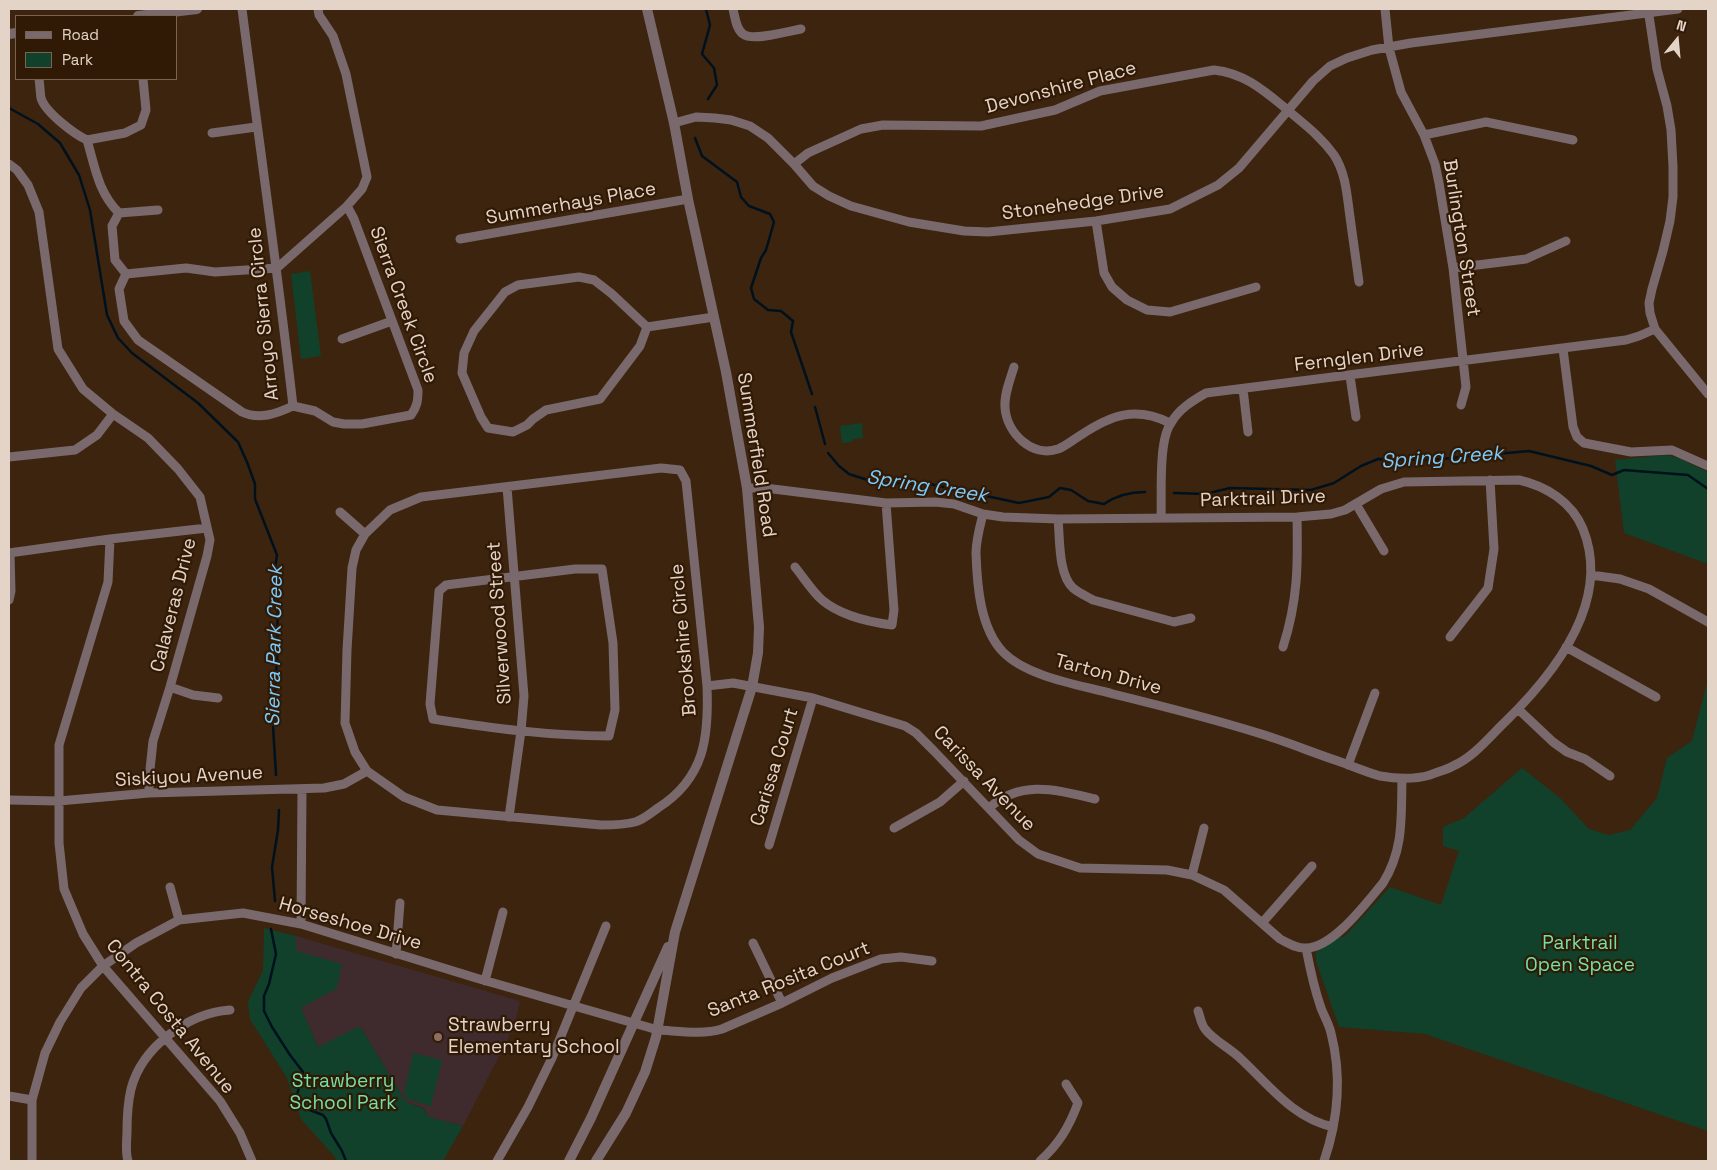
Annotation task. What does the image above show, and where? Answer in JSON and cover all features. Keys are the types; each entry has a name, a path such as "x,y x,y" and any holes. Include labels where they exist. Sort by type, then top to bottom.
{"street":[{"path":"146,15 197,9"},
{"name":"Arroyo Sierra Circle","path":"126,274 119,289 124,322 138,340 252,417 270,415 293,406 277,268 256,127 242,9"},
{"path":"119,213 112,226 115,260 126,274 186,268 215,272 277,268 347,206 362,189 367,176 346,74 333,36 319,15 318,9"},
{"name":"Summerfield Road","path":"569,1161 591,1118 675,932 752,687 758,653 759,627 747,488 726,372 688,199 674,123 647,9"},
{"path":"733,9 737,25 742,34 752,38 801,29"},
{"name":"Burlington Street","path":"1384,9 1389,48 1402,92 1424,135 1439,182 1454,268 1466,387 1461,405"},
{"name":"Stonehedge Drive","path":"674,123 696,117 731,120 750,126 768,138 813,186 829,196 851,206 909,222 964,231 988,232 1096,221 1170,209 1218,185 1239,168 1313,81 1330,66 1347,58 1372,50 1410,43 1648,11 1678,9"},
{"path":"1648,11 1656,70 1667,106 1671,130 1673,167 1673,197 1670,221 1649,303 1650,313 1655,328 1708,394"},
{"name":"Devonshire Place","path":"794,164 808,153 861,129 883,125 981,126 1055,110 1100,91 1214,70 1229,72 1247,80 1287,110 1322,140 1339,164 1344,176 1359,282"},
{"path":"39,80 45,106 66,126 87,140 125,133 141,125 146,110 143,80"},
{"path":"1424,135 1486,122 1573,140"},
{"path":"212,133 256,127"},
{"path":"87,140 101,188 109,203 119,213 158,210"},
{"name":"Calaveras Drive","path":"9,164 17,170 28,185 39,212 58,349 83,389 113,414 148,438 178,468 200,497 210,540 170,687 153,741 149,793"},
{"name":"Summerhays Place","path":"460,239 688,199"},
{"name":"Sierra Creek Circle","path":"293,406 315,411 333,422 362,424 410,416 416,409 418,402 418,390 354,219 347,206"},
{"path":"1096,221 1104,273 1112,287 1127,300 1147,310 1170,312 1256,286"},
{"path":"1454,268 1526,259 1566,241"},
{"path":"579,277 594,280 647,327 640,346 600,399 546,410 527,425 513,432 488,428 462,373 464,353 474,330 505,292 518,285 579,277"},
{"path":"647,327 714,317"},
{"path":"342,339 392,321"},
{"name":"Fernglen Drive","path":"1161,518 1164,443 1170,424 1191,401 1206,393 1626,340 1655,328"},
{"path":"1563,349 1573,428 1580,440 1584,443 1631,452 1672,450 1708,466"},
{"path":"1014,367 1006,392 1005,409 1015,435 1025,444 1036,450 1058,449 1098,424 1117,416 1151,415 1170,424"},
{"path":"1350,376 1356,417"},
{"path":"1244,389 1248,432"},
{"path":"9,458 75,450 96,435 113,414"},
{"name":"Brookshire Circle","path":"661,468 680,470 686,481 707,686 708,711 706,735 702,755 694,773 683,788 669,801 638,822 601,825 437,810 404,797 367,771 354,752 345,723 347,650 352,568 356,550 365,534 390,510 421,497 506,487 661,468"},
{"path":"1450,637 1488,588 1494,549 1490,480"},
{"name":"Parktrail Drive","path":"747,488 765,488 886,503 935,502 954,504 983,514 1003,517 1058,519 1297,517 1331,514 1356,504 1380,489 1404,482 1518,480 1532,483 1554,494 1564,502 1575,514 1587,539 1592,575 1585,607 1566,647 1536,690 1469,757 1453,766 1426,776 1402,779"},
{"name":"Silverwood Street","path":"506,487 524,696 521,731 508,817"},
{"path":"795,567 821,599 832,607 876,623 892,625 894,610 886,503"},
{"path":"1356,504 1384,551"},
{"path":"340,512 365,534"},
{"name":"Tarton Drive","path":"983,514 976,553 982,610 992,639 1009,659 1049,677 1257,732 1379,776 1402,779"},
{"path":"1283,647 1297,586 1297,517"},
{"path":"1058,519 1062,562 1066,578 1072,587 1082,595 1093,600 1174,622 1191,618"},
{"path":"9,600 11,591 9,553 207,528"},
{"name":"Contra Costa Avenue","path":"110,539 108,582 59,745 59,843 64,888 83,934 103,966 220,1101 240,1133 252,1161"},
{"path":"575,568 602,569 613,643 615,710 609,736 582,736 521,731 433,719 430,704 439,590 446,585 515,576 575,568"},
{"path":"1592,575 1620,579 1649,589 1708,622"},
{"path":"1566,647 1656,697"},
{"name":"Carissa Avenue","path":"707,686 733,683 813,698 905,726 916,733 1019,840 1038,854 1080,868 1167,870 1192,875 1224,890 1280,939 1306,948"},
{"path":"170,687 193,695 218,698"},
{"path":"1348,765 1375,693"},
{"name":"Carissa Court","path":"769,845 813,698"},
{"path":"1518,709 1566,752 1585,759 1610,776"},
{"name":"Siskiyou Avenue","path":"9,800 59,802 149,793 324,788 344,784 367,771"},
{"path":"1324,1161 1331,1139 1338,1092 1331,1031 1321,1010 1306,948 1320,945 1336,936 1388,876 1400,841 1402,779"},
{"path":"894,828 940,802 964,781"},
{"path":"989,808 997,800 1009,794 1020,790 1037,788 1095,799"},
{"path":"302,789 302,924"},
{"path":"1192,875 1204,828"},
{"path":"1262,923 1312,866"},
{"path":"170,887 179,920"},
{"path":"396,954 400,903"},
{"path":"485,980 503,912"},
{"name":"Horseshoe Drive","path":"32,1161 32,1100 45,1053 60,1022 81,988 103,966 136,943 179,920 243,913 302,924 396,954 658,1030"},
{"path":"497,1161 528,1107 552,1058 606,926"},
{"name":"Summerfield Road","path":"596,1161 626,1113 645,1072 658,1030 675,932"},
{"path":"753,943 782,1003"},
{"name":"Santa Rosita Court","path":"658,1030 714,1032 782,1003 832,978 881,959 900,957 932,961"},
{"path":"128,1161 127,1120 131,1088 145,1058 165,1037 201,1016 216,1011 230,1010"},
{"path":"1198,1011 1204,1028 1223,1046 1239,1057 1287,1105 1319,1124 1333,1127"},
{"path":"1040,1161 1049,1153 1067,1130 1078,1103 1066,1084"},
{"path":"9,1096 32,1100"}],"shaded area":[{"name":"Strawberry Elementary School","path":"296,936 520,1001 514,1027 463,1126 429,1117 424,1108 406,1102 360,1026 319,1048 294,994"}],"green space":[{"path":"310,271 321,356 301,359 291,274"},
{"path":"862,423 863,438 842,443 840,426"},
{"path":"1665,455 1679,458 1708,472 1708,564 1624,533 1615,460"},
{"name":"Parktrail Open Space","path":"1707,683 1708,1131 1425,1034 1339,1027 1316,961 1316,952 1338,937 1344,937 1390,887 1441,905 1459,851 1443,846 1443,827 1464,818 1522,768 1560,798 1589,829 1609,835 1630,830 1657,798 1667,758 1692,741"},
{"name":"Strawberry School Park","path":"264,928 296,936 296,951 342,964 337,988 301,1008 318,1047 360,1026 406,1102 424,1109 429,1117 463,1126 443,1161 336,1161 335,1157 301,1119 287,1078 250,1019 248,1002 263,970"},
{"path":"413,1053 442,1060 431,1106 407,1099 404,1093"}],"waterway":[{"name":"Spring Creek","path":"706,9 710,25 702,54 714,68 717,85 708,99"},
{"name":"Sierra Park Creek","path":"9,108 38,124 60,143 79,175 90,210 107,315 118,338 132,353 198,403 238,442 247,462 255,484 255,499 277,555 275,568 278,591 277,659 273,726 276,775"},
{"name":"Spring Creek","path":"695,138 702,156 737,182 741,197 749,206 770,214 774,222 766,250 761,258 751,288 754,299 768,310 781,311 793,321 791,332 812,394"},
{"name":"Spring Creek","path":"815,407 825,444"},
{"name":"Spring Creek","path":"1174,493 1205,494 1230,488 1311,490 1334,483 1361,466 1378,459 1430,460 1529,451 1591,466 1612,475 1624,470 1688,475 1708,489"},
{"name":"Spring Creek","path":"828,453 849,474 877,483 930,484 1019,503 1049,497 1060,488 1071,490 1088,501 1104,504 1124,495 1145,492"},
{"name":"Sierra Park Creek","path":"275,901 272,867 279,810"},
{"name":"Sierra Park Creek","path":"271,929 276,954 269,984 264,996 264,1011 272,1027 303,1072 297,1095 307,1109 323,1115 326,1119 331,1133 346,1161"}],"place":[{"name":"Strawberry Elementary School","path":"438,1037"}]}
